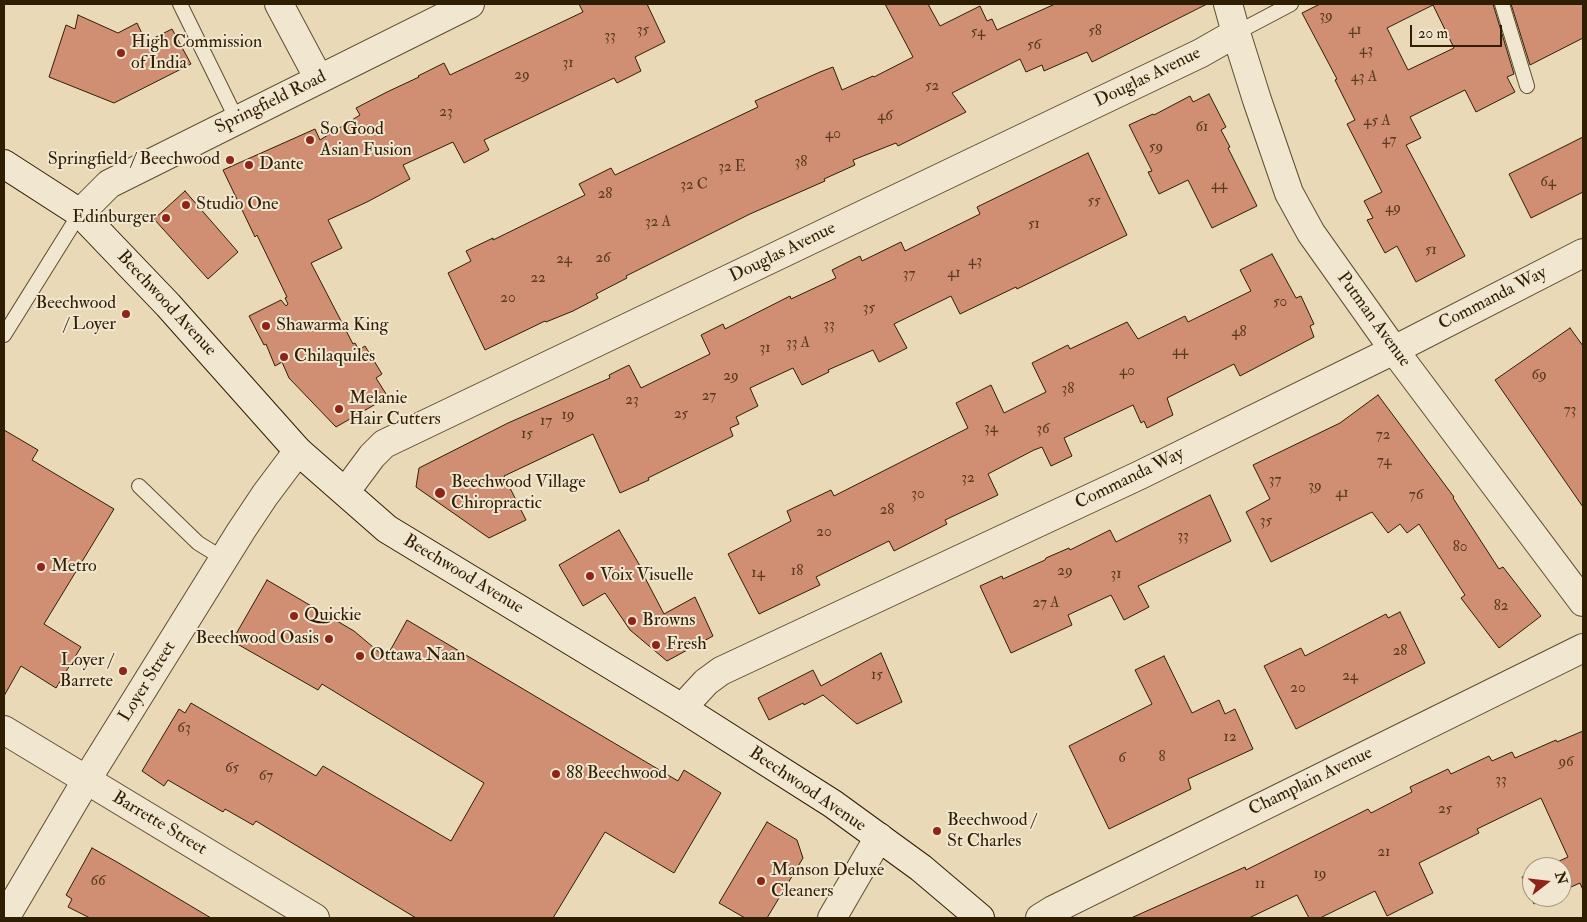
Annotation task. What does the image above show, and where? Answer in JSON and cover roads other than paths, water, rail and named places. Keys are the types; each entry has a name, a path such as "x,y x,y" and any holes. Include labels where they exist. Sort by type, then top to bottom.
{"street":[{"path":"279,4 319,79"},
{"name":"Springfield Road","path":"80,213 109,184 470,4"},
{"name":"Putman Avenue","path":"1228,4 1289,193 1311,233 1394,350 1583,602"},
{"name":"Douglas Avenue","path":"346,492 372,456 384,444 1201,53 1236,33"},
{"name":"Beechwood Avenue","path":"4,164 80,213 168,305 298,451 387,529 682,708 833,804 921,868 980,918"},
{"name":"Commanda Way","path":"682,708 706,682 720,671 1140,475 1394,350 1583,253"},
{"name":"Loyer Street","path":"5,918 87,780 224,559 265,495 298,451"},
{"name":"Champlain Avenue","path":"1040,918 1583,648"},
{"name":"Barrette Street","path":"4,730 314,918"},
{"path":"832,918 878,838"}],"lane":[{"path":"180,4 237,120"},
{"path":"1236,33 1291,4"},
{"path":"1502,4 1527,86"},
{"path":"4,335 80,213"},
{"path":"139,486 198,543 224,559"}],"place":[{"name":"High Commission of India","path":"121,53"},
{"name":"So Good Asian Fusion","path":"310,140"},
{"name":"Springfield / Beechwood","path":"230,160"},
{"name":"Dante","path":"249,165"},
{"name":"Studio One","path":"186,205"},
{"name":"Edinburger","path":"166,218"},
{"name":"Beechwood / Loyer","path":"126,314"},
{"name":"Shawarma King","path":"266,326"},
{"name":"Chilaquiles","path":"284,357"},
{"name":"Melanie Hair Cutters","path":"339,409"},
{"name":"Beechwood Village Chiropractic","path":"440,493"},
{"name":"Metro","path":"41,567"},
{"name":"Voix Visuelle","path":"590,576"},
{"name":"Quickie","path":"294,616"},
{"name":"Browns","path":"632,621"},
{"name":"Beechwood Oasis","path":"329,639"},
{"name":"Fresh","path":"656,645"},
{"name":"Ottawa Naan","path":"360,656"},
{"name":"Loyer / Barrete","path":"123,671"},
{"name":"88 Beechwood","path":"556,774"},
{"name":"Beechwood / St Charles","path":"937,831"},
{"name":"Manson Deluxe Cleaners","path":"761,881"}]}
